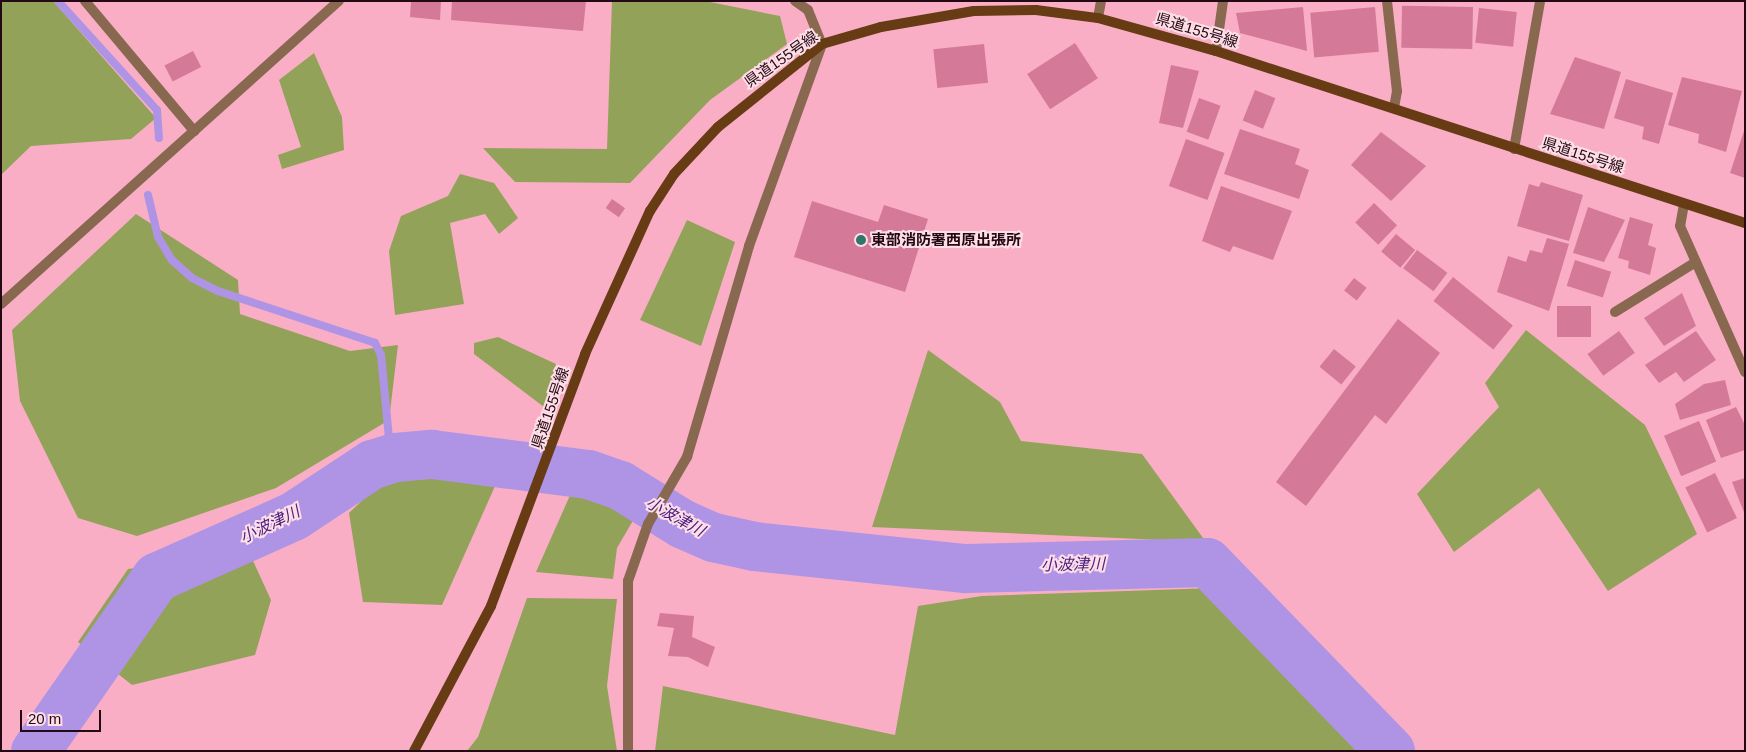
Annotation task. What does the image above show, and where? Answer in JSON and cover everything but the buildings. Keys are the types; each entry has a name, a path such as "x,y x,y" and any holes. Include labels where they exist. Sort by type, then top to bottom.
{"main road":[{"name":"県道155号線","path":"414,751 468,656 536,494 588,346 650,211 669,181 718,127 822,44 881,27 974,11 1036,10 1098,18 1216,51 1745,223"}],"street":[{"path":"85,1 194,131"},
{"path":"1,304 339,1"},
{"path":"628,751 628,581 648,524 687,457 749,246 822,44 808,10 794,1"},
{"path":"1098,18 1101,1"},
{"path":"1216,51 1223,1"},
{"path":"1387,1 1397,91 1394,108"},
{"path":"1514,149 1540,1"},
{"path":"1684,204 1680,226 1745,372"},
{"path":"1615,312 1696,262"}],"green space":[{"path":"1,1 53,1 156,118 131,139 31,146 1,175"},
{"path":"612,1 705,1 780,16 787,44 710,100 630,183 515,182 483,148 607,149"},
{"path":"314,53 342,117 344,150 282,169 278,155 301,147 279,80"},
{"path":"460,174 494,183 518,218 499,234 485,214 450,223 464,304 395,315 389,251 401,216 448,196"},
{"path":"136,214 238,280 240,314 350,351 398,345 389,420 276,488 137,536 78,518 20,401 12,330"},
{"path":"687,220 735,242 701,346 640,320"},
{"path":"1526,330 1645,425 1697,534 1608,591 1539,488 1454,552 1417,494 1499,407 1485,383"},
{"path":"498,337 556,364 544,407 474,354 474,343"},
{"path":"928,350 1000,402 1021,441 1142,454 1206,542 872,527"},
{"path":"424,441 508,457 442,605 363,602 349,513"},
{"path":"587,457 656,481 617,548 613,579 536,572"},
{"path":"249,552 271,600 255,655 132,685 78,642 128,569"},
{"path":"1214,588 1365,751 655,751 663,686 895,735 918,606 982,596"},
{"path":"527,598 617,599 607,686 617,751 467,751 478,737"}],"waterway":[{"path":"58,1 157,110 159,138"},
{"path":"148,195 158,237 172,260 192,278 218,291 375,343 381,355 391,458"},
{"name":"小波津川","path":"35,751 156,577 293,516 372,464 395,457 432,454 588,474 620,485 681,523 713,537 754,546 965,568 1207,562 1390,751"}],"place":[{"name":"東部消防署西原出張所","path":"861,240"}]}
